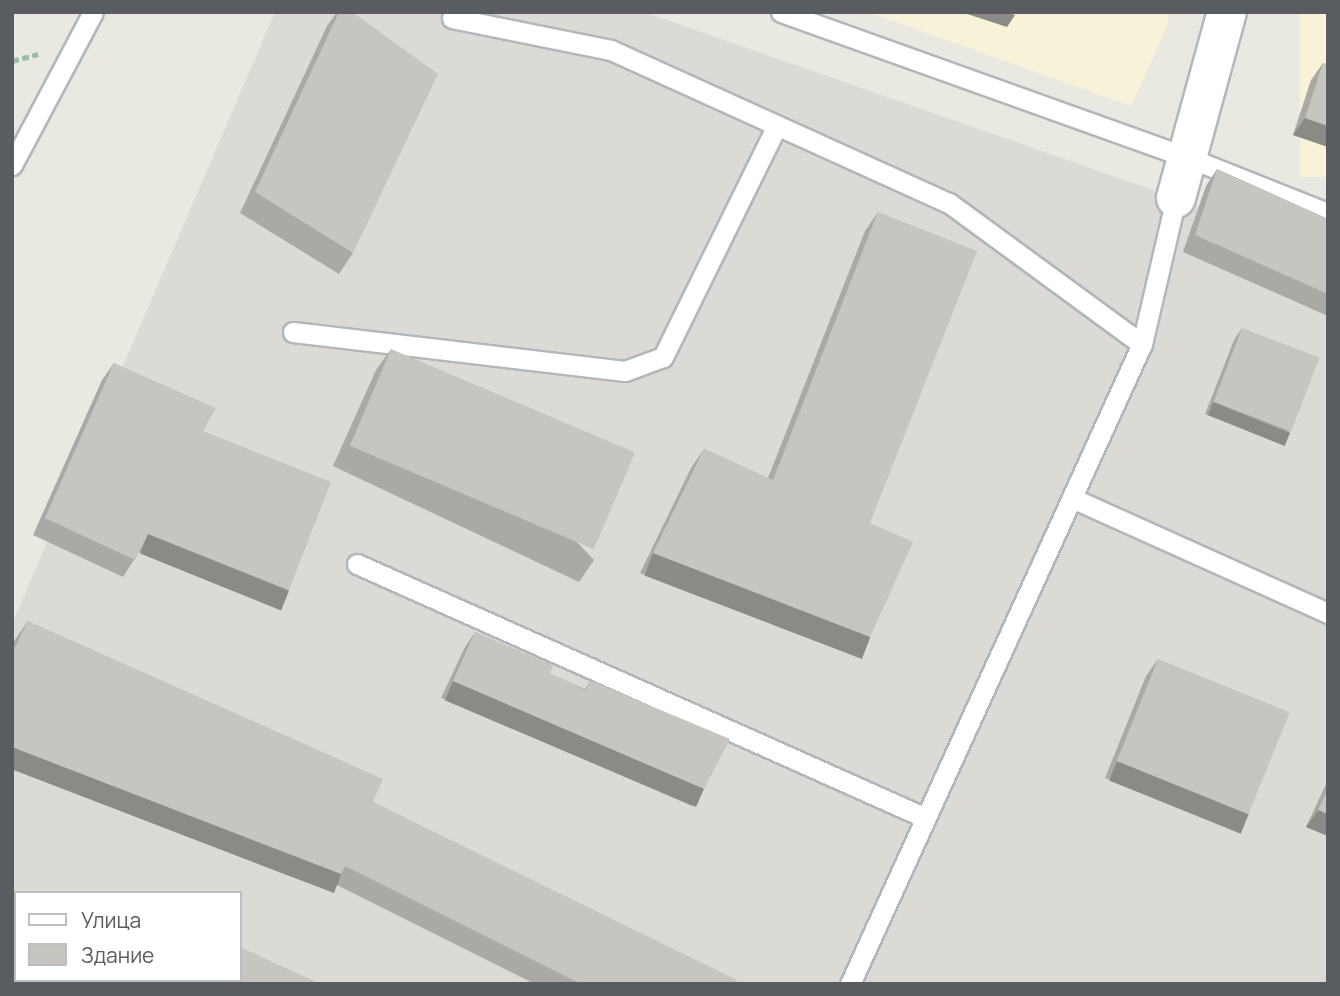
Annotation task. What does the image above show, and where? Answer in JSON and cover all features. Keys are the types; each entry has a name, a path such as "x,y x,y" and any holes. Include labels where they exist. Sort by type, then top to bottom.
{"street":[{"path":"1176,198 1227,12"}],"lane":[{"path":"12,165 93,12"},
{"path":"781,12 1187,157 1328,213"},
{"path":"452,18 611,50 776,127 949,203 1142,344"},
{"path":"293,332 625,371 663,356 776,127"},
{"path":"850,984 1142,344 1176,198"},
{"path":"1072,498 1328,613"},
{"path":"357,564 926,818"}],"shaded area":[{"path":"275,12 644,12 1176,198 1328,257 1328,984 12,984 12,624"},
{"path":"868,12 1168,12 1168,24 1131,106"},
{"path":"1300,12 1328,12 1328,177 1300,177"}],"building":[{"path":"339,12 352,12 438,74 353,253 255,192"},
{"path":"1323,63 1328,65 1328,126 1305,118"},
{"path":"1217,169 1328,219 1328,294 1195,235"},
{"path":"878,212 977,251 870,523 913,542 870,637 653,553 704,449 773,480"},
{"path":"1242,328 1319,358 1291,431 1214,402"},
{"path":"391,349 635,453 594,549 350,446"},
{"path":"114,363 216,408 203,431 331,482 289,590 148,534 135,560 45,518"},
{"path":"28,621 383,779 373,802 737,980 735,984 581,984 345,866 341,874 12,747 12,653"},
{"path":"475,632 553,665 550,674 586,690 591,681 730,739 704,789 453,681"},
{"path":"1158,659 1290,712 1248,814 1117,761"},
{"path":"1328,789 1328,814 1318,810"},
{"path":"242,948 321,984 108,984 242,982"}]}
